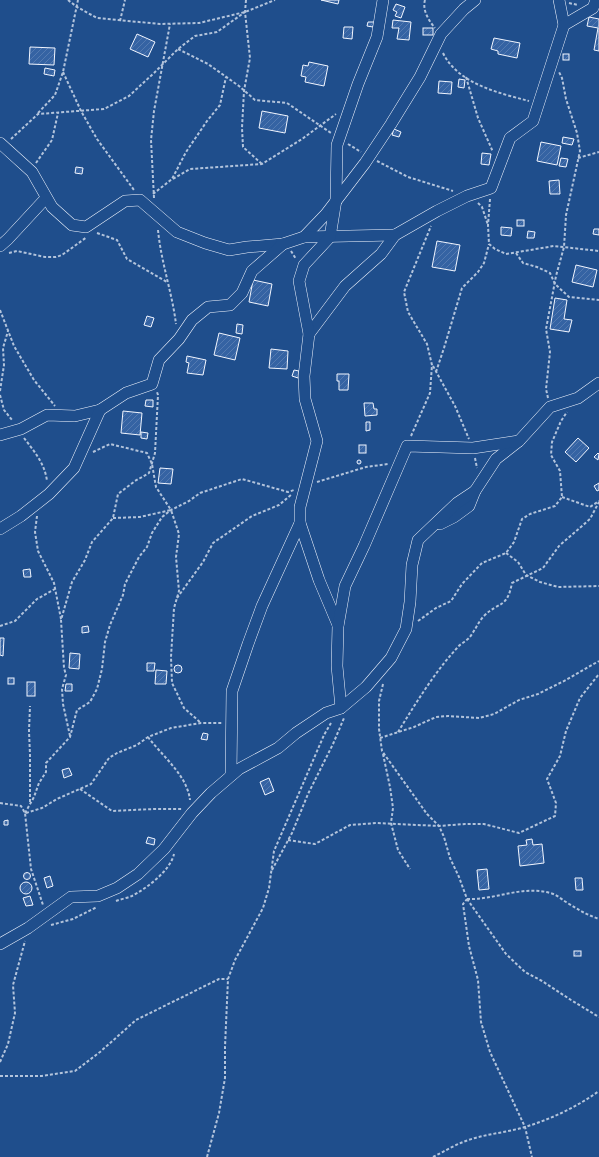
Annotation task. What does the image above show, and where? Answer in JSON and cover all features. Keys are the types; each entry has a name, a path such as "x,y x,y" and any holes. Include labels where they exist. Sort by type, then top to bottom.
{"street":[{"path":"338,626 319,580 300,523 300,506 317,441 305,399 304,376 309,334 299,281 304,264 330,237 336,200 337,145 377,37 383,0"},
{"path":"304,237 326,214 365,163 392,124 420,77 441,34 464,9 475,0"},
{"path":"309,334 345,286 380,254 395,235 467,196 491,188 510,138 533,120 564,25 559,0"},
{"path":"564,25 596,6"},
{"path":"2,144 32,172 52,207 72,225 86,227 125,201 140,200 177,232 229,250 283,244 304,237 395,235"},
{"path":"3,250 8,240 46,198"},
{"path":"0,435 21,429 47,415 75,416 100,410 126,393 152,384 159,360 179,339 192,320 208,307 230,305 242,293 252,271 283,244"},
{"path":"0,944 28,928 72,897 98,896 117,888 138,874 164,849 192,811 239,769 278,748 296,733 326,713 345,705 366,687 391,658 406,630 410,602 412,565 418,540 457,503 478,487 496,459 519,441 550,407 578,398 599,383"},
{"path":"0,529 22,516 49,494 74,468 100,410"},
{"path":"345,705 336,666 338,626 345,586 407,446 473,448 519,441"},
{"path":"232,775 232,692 262,606 300,523"}],"path":[{"path":"68,0 77,8 97,18 170,24 199,23 245,12 275,0"},
{"path":"2,144 38,114 55,95 63,72 78,0"},
{"path":"120,21 125,0"},
{"path":"246,0 245,12 250,58 244,91 242,128 244,147 262,164"},
{"path":"425,0 424,3 428,20 441,34 440,48 448,63 466,77 492,91 538,103"},
{"path":"559,0 596,6"},
{"path":"38,114 104,109 129,96 178,49 196,36 217,32 245,12"},
{"path":"170,24 154,111 151,140 153,194 160,243 174,305 179,339"},
{"path":"550,407 546,389 550,352 546,329 564,248 566,215 580,151 577,133 566,99 562,78 552,60"},
{"path":"63,72 81,111 97,138 140,200"},
{"path":"172,179 186,152 220,105 226,77"},
{"path":"466,77 478,118 500,166"},
{"path":"153,194 172,179 190,169 262,164 302,139 352,102"},
{"path":"32,172 38,160 52,140 58,112"},
{"path":"578,158 599,152"},
{"path":"436,372 462,288 478,272 484,263 489,244 488,225 491,188"},
{"path":"437,211 404,292 408,312 427,344 432,365 455,406 473,448 478,487"},
{"path":"92,231 118,240 127,259 168,283"},
{"path":"3,250 17,251 45,257 56,257 62,255 89,235"},
{"path":"283,244 289,248 302,271"},
{"path":"489,244 495,249 506,254 554,246 599,251"},
{"path":"516,253 523,263 537,266 550,273 555,284 569,297 599,300"},
{"path":"0,310 14,346 34,380 64,416"},
{"path":"0,391 4,365 3,348 8,331"},
{"path":"407,446 430,393 432,365"},
{"path":"61,620 72,582 85,560 92,542 113,518 118,494 135,481 149,473 155,453 158,395 152,384"},
{"path":"0,394 4,410 21,429 21,435 38,455 46,475 49,494"},
{"path":"406,630 436,608 451,602 462,584 482,563 506,553 514,542 522,519 530,514 555,506 562,497 560,471 551,455 552,442 561,421 578,398"},
{"path":"78,460 110,444 147,453 152,464 156,487 171,510 179,534 176,557 179,592 174,608 171,657 172,683 184,708 201,723"},
{"path":"305,486 366,467 399,463"},
{"path":"25,813 39,783 46,772 46,763 70,737 77,710 90,702 97,689 102,669 105,642 110,625 124,594 125,584 139,557 148,548 152,533 162,517 200,493 242,479 288,492 298,489 279,506 252,516 214,543 203,562 177,599"},
{"path":"562,497 590,507 599,501"},
{"path":"398,732 427,686 458,646 468,639 482,618 490,610 502,605 510,595 512,583 543,568 559,546 590,520 599,501"},
{"path":"38,503 35,532 38,551 54,583 61,620 64,668 66,675 62,689 63,704 70,737"},
{"path":"113,518 140,517 171,510"},
{"path":"506,553 518,562 526,575 540,582 558,587 599,586"},
{"path":"0,626 15,621 37,599 55,589"},
{"path":"380,738 414,727 436,717 448,716 479,718 494,714 519,700 538,694 566,680 599,661"},
{"path":"288,840 315,844 350,825 391,823 439,826 484,824 519,833 555,816 556,803 547,779 560,756 566,731 580,698 599,674"},
{"path":"384,680 379,701 380,738 393,808 391,823 398,850 410,868"},
{"path":"270,872 288,840 308,794 333,744 345,714 345,705"},
{"path":"207,1157 219,1113 225,1078 228,979 235,960 263,908 269,888 274,851 279,838 324,735 345,705"},
{"path":"30,706 30,804"},
{"path":"25,813 42,808 57,799 91,784 109,758 148,737 171,728 201,723 232,722"},
{"path":"80,789 112,811 154,808 192,811 190,793 176,769 148,737"},
{"path":"382,751 427,814 439,826 467,899 506,954 525,972 599,1017"},
{"path":"0,803 21,806 25,813 31,870 46,916"},
{"path":"467,899 537,890 552,893 584,914 599,919"},
{"path":"467,899 463,904 469,946 478,980 481,1022 490,1052 525,1127 532,1157"},
{"path":"0,1062 8,1044 15,1013 13,985 28,928"},
{"path":"0,1076 42,1076 75,1071 100,1052 136,1020 219,979 228,979"},
{"path":"433,1157 464,1142 493,1133 525,1127 585,1101 599,1091"}],"building":[{"path":"321,0 339,0 338,4"},
{"path":"396,4 405,7 401,18 395,16 397,12 393,10"},
{"path":"589,17 599,19 599,51 594,50 598,28 587,26"},
{"path":"393,20 411,22 409,40 397,39 399,28 392,28"},
{"path":"368,22 374,22 373,27 367,26"},
{"path":"344,27 353,27 352,39 343,38"},
{"path":"423,28 433,28 433,35 423,35"},
{"path":"137,34 155,42 148,57 130,49"},
{"path":"494,38 520,43 517,58 498,54 498,51 491,49"},
{"path":"30,47 55,48 54,65 29,64"},
{"path":"563,54 569,54 569,60 563,60"},
{"path":"309,62 328,66 324,86 305,82 306,77 301,76 303,65 308,66"},
{"path":"45,68 55,70 54,76 44,74"},
{"path":"459,79 465,80 464,88 458,87"},
{"path":"439,81 452,82 451,94 438,93"},
{"path":"262,111 288,116 285,133 259,128"},
{"path":"394,129 401,132 399,137 392,135"},
{"path":"563,137 574,139 572,145 562,143"},
{"path":"541,142 561,146 557,165 537,161"},
{"path":"482,153 491,154 489,165 481,164"},
{"path":"561,158 568,159 566,167 559,166"},
{"path":"76,167 83,168 82,174 75,173"},
{"path":"559,180 560,194 550,194 549,181"},
{"path":"517,220 524,220 524,226 517,226"},
{"path":"501,227 512,228 511,236 501,235"},
{"path":"594,229 599,229 599,235 593,234"},
{"path":"528,231 535,232 534,238 527,238"},
{"path":"437,241 460,245 455,271 432,267"},
{"path":"576,265 597,270 593,287 572,282"},
{"path":"253,280 272,284 268,306 249,302"},
{"path":"555,298 567,300 564,319 572,320 569,332 550,329"},
{"path":"147,316 154,318 151,327 144,325"},
{"path":"237,324 243,325 242,334 236,333"},
{"path":"219,333 240,338 235,360 214,355"},
{"path":"271,349 288,351 287,369 269,368"},
{"path":"187,356 206,360 203,375 187,373 189,363 186,362"},
{"path":"294,370 299,371 298,378 292,376"},
{"path":"337,374 349,374 348,390 339,390"},
{"path":"146,400 153,400 153,407 145,406"},
{"path":"364,403 373,403 374,409 377,409 377,415 365,416"},
{"path":"123,411 142,413 140,435 121,433"},
{"path":"366,422 370,422 370,430 366,431"},
{"path":"141,432 148,433 147,439 141,438"},
{"path":"578,438 589,448 576,462 565,452"},
{"path":"359,445 366,445 366,453 359,453"},
{"path":"598,453 599,454 598,460 594,457"},
{"path":"357,460 361,460 361,464 357,464"},
{"path":"160,468 173,469 171,484 158,483"},
{"path":"599,483 599,490 597,491 594,486"},
{"path":"30,569 31,577 24,577 23,570"},
{"path":"88,626 89,632 82,633 82,627"},
{"path":"0,638 4,638 3,656 0,655"},
{"path":"70,653 80,654 79,669 69,668"},
{"path":"147,663 155,663 154,671 147,671"},
{"path":"178,665 181,666 181,672 178,673 175,672 174,669 175,666"},
{"path":"156,670 167,671 166,684 155,684"},
{"path":"8,678 14,678 14,684 8,684"},
{"path":"27,682 35,682 35,696 27,696"},
{"path":"66,684 72,684 72,691 65,691"},
{"path":"203,733 208,734 207,740 201,739"},
{"path":"69,768 72,775 64,778 62,770"},
{"path":"269,778 274,791 265,795 260,782"},
{"path":"8,820 8,825 4,825 4,821"},
{"path":"148,837 155,839 154,845 146,843"},
{"path":"532,839 533,845 542,844 544,863 520,866 518,846 527,845 526,840"},
{"path":"487,869 489,889 479,890 477,870"},
{"path":"27,872 30,873 30,879 27,880 24,879 23,876 24,873"},
{"path":"50,876 53,886 47,888 44,878"},
{"path":"575,878 582,878 583,890 576,890"},
{"path":"24,882 28,882 32,888 28,894 24,894 20,890 20,886"},
{"path":"30,896 33,905 26,906 23,898"},
{"path":"574,951 581,951 581,956 574,956"}]}
